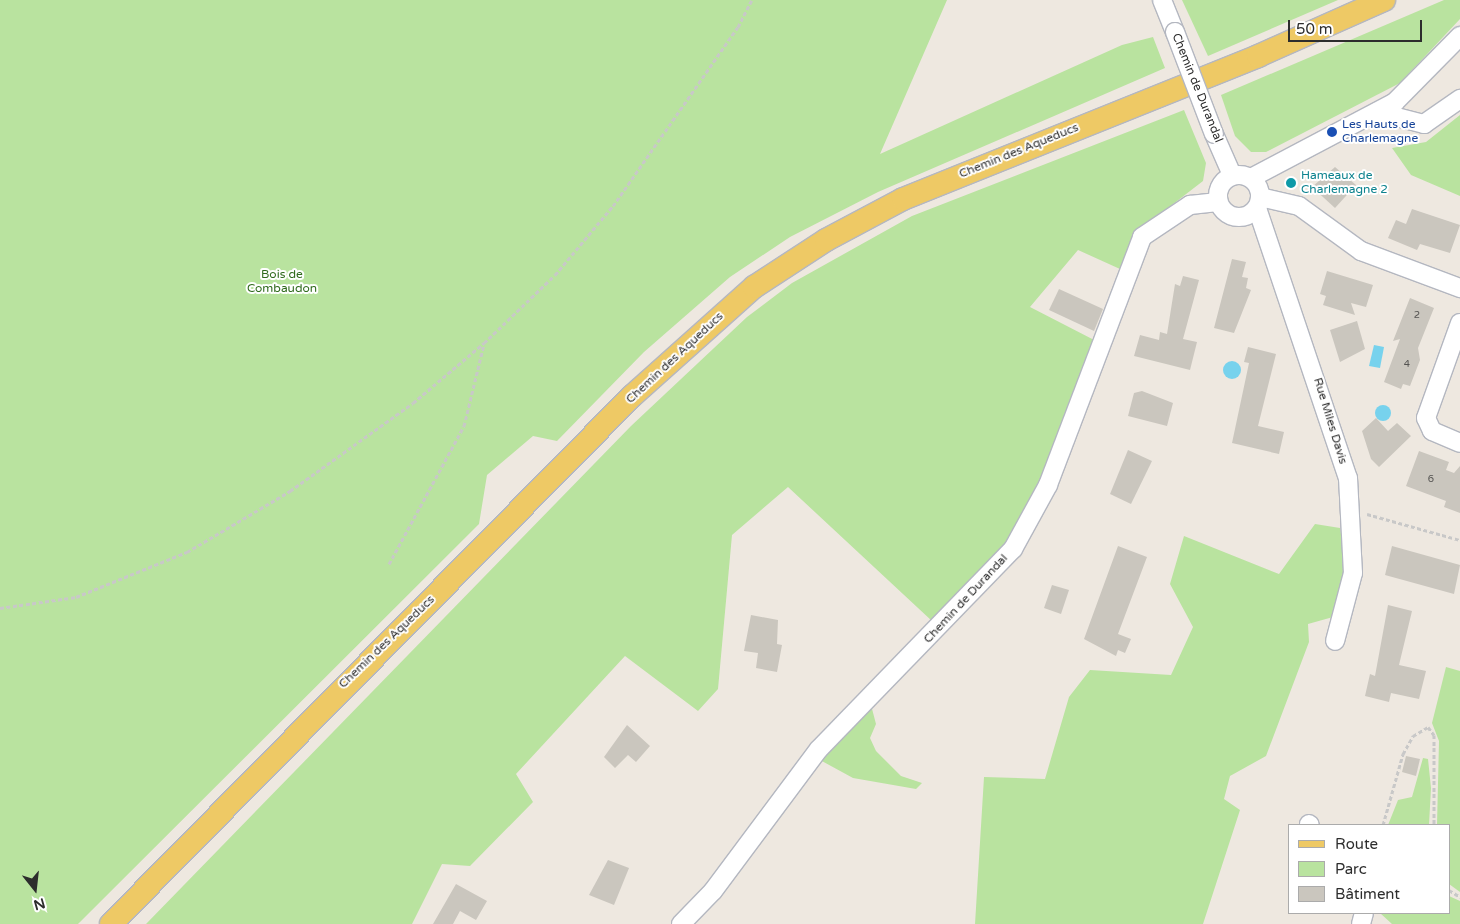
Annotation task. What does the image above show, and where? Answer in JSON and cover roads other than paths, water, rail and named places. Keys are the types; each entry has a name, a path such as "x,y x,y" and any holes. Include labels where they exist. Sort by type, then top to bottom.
{"main road":[{"name":"Chemin des Aqueducs","path":"111,924 632,396 754,288 826,240 904,199 1249,60 1384,0"}],"street":[{"name":"Chemin de Durandal","path":"1162,0 1232,175"},
{"path":"1259,202 1246,216 1233,216 1218,202 1219,186 1232,175 1251,178 1377,112 1407,94 1460,36"},
{"path":"1377,112 1424,124 1460,99"},
{"path":"1251,178 1259,202"},
{"name":"Chemin de Durandal","path":"681,924 713,891 819,749 1013,549 1029,526 1070,432 1138,245 1164,220 1190,205 1218,202"},
{"path":"1259,202 1299,206 1361,251 1460,288"},
{"name":"Rue Miles Davis","path":"1259,202 1348,478 1354,573 1335,641"},
{"path":"1460,323 1426,418 1432,430 1460,443"}],"water":[{"path":"1374,345 1384,347 1380,368 1369,366"},
{"path":"1232,361 1238,364 1241,370 1238,376 1232,379 1226,376 1223,370 1226,364"},
{"path":"1383,405 1389,407 1391,413 1389,419 1383,421 1377,419 1375,413 1377,407"}],"place":[{"name":"Les Hauts de Charlemagne","path":"1332,132"},
{"name":"Hameaux de Charlemagne 2","path":"1291,183"}],"park label":[{"name":"Bois de Combaudon","path":"282,282"}]}
